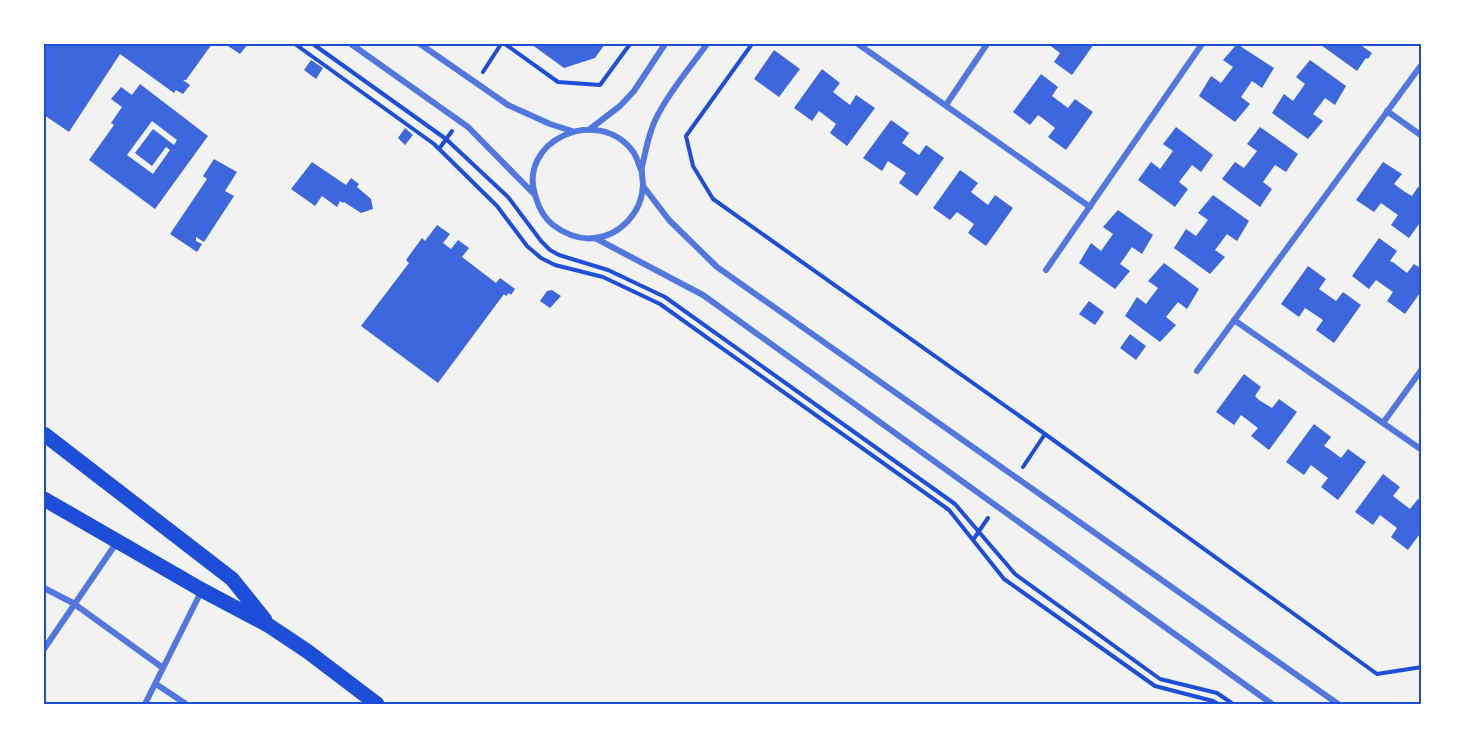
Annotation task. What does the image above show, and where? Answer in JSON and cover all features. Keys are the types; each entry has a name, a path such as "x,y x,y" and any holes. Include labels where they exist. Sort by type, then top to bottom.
{"main road":[{"path":"44,434 232,579 268,625"},
{"path":"44,498 117,542 268,625 307,651 377,705"}],"street":[{"path":"351,44 468,127 534,194"},
{"path":"420,44 508,105 572,131"},
{"path":"590,129 620,106 634,91 665,44"},
{"path":"641,170 652,129 660,110 707,44"},
{"path":"858,44 1090,207"},
{"path":"946,105 987,44"},
{"path":"1046,270 1202,44"},
{"path":"1197,371 1422,64"},
{"path":"1387,111 1422,136"},
{"path":"590,129 607,132 622,141 634,154 641,170 643,186 640,201 633,215 616,231 595,238 578,238 562,232 549,222 534,194 533,178 537,162 546,148 558,138 572,131 590,129"},
{"path":"643,186 669,220 717,267 1338,705"},
{"path":"595,238 703,296 997,505 1272,705"},
{"path":"1234,320 1422,450"},
{"path":"1383,423 1422,369"},
{"path":"44,649 73,603 117,542"},
{"path":"44,588 73,603 163,668"},
{"path":"145,705 202,590"},
{"path":"156,684 186,705"}],"path":[{"path":"295,44 439,149 497,206 527,246 542,258 555,265 603,277 660,304 949,510 1004,579 1155,686 1213,701 1218,705"},
{"path":"313,44 446,139 508,197 550,250 608,270 665,297 955,504 1015,574 1160,680 1217,693 1233,705"},
{"path":"477,83 503,44 558,82 600,85 630,44"},
{"path":"752,44 686,136 693,166 712,199 1045,434 1377,674 1422,668"},
{"path":"439,149 459,121"},
{"path":"1016,478 1045,434"},
{"path":"973,540 997,505"}],"building":[{"path":"44,44 212,44 186,80 183,80 190,85 183,94 176,90 174,93 120,54 69,132 44,115"},
{"path":"225,44 248,44 240,54"},
{"path":"531,44 605,44 595,58 564,68"},
{"path":"1048,44 1094,44 1072,75 1054,62 1060,53"},
{"path":"1237,44 1274,68 1262,88 1252,81 1241,97 1250,104 1235,122 1199,96 1211,76 1221,83 1233,67 1223,60"},
{"path":"1322,44 1364,44 1362,46 1372,53 1357,71"},
{"path":"774,50 800,69 779,97 754,79"},
{"path":"311,60 323,68 316,79 304,70"},
{"path":"1310,60 1346,86 1335,105 1325,98 1313,114 1323,121 1308,139 1272,113 1284,94 1293,101 1305,84 1296,77"},
{"path":"822,69 840,83 833,92 850,105 856,95 875,108 847,146 830,133 836,124 819,111 812,121 794,108"},
{"path":"1041,74 1058,87 1052,96 1068,108 1075,99 1093,112 1066,150 1048,137 1055,128 1045,120 1038,115 1030,125 1013,112"},
{"path":"140,84 208,136 155,209 89,160 114,125 111,123 122,107 111,99 121,87 132,95","holes":["152,121 177,140 174,145 153,129 135,153 152,166 166,147 170,150 153,174 127,155"]},
{"path":"891,120 909,133 902,143 919,155 926,145 944,158 917,196 899,183 906,173 888,161 882,171 863,158"},
{"path":"1176,127 1213,155 1201,172 1192,165 1179,182 1188,189 1175,207 1138,180 1151,162 1160,169 1173,151 1163,144"},
{"path":"1260,127 1298,154 1286,172 1275,165 1263,182 1272,189 1260,207 1222,179 1235,162 1244,168 1257,151 1247,144"},
{"path":"405,128 413,135 405,145 398,138"},
{"path":"214,159 237,172 225,191 234,196 204,242 196,237 196,241 202,244 197,252 170,234 207,179 203,176"},
{"path":"312,162 346,185 351,178 359,184 357,187 371,199 373,209 361,213 340,201 337,207 322,196 315,206 291,189"},
{"path":"1383,162 1402,174 1394,184 1405,192 1412,196 1418,187 1422,189 1422,220 1409,238 1391,225 1398,215 1381,203 1374,212 1356,200"},
{"path":"960,170 978,183 971,192 988,205 995,195 1013,208 986,246 968,233 974,224 957,212 950,220 933,208"},
{"path":"1213,195 1249,221 1237,241 1227,234 1215,250 1225,257 1210,274 1174,248 1186,229 1196,236 1208,220 1198,213"},
{"path":"1118,210 1153,235 1142,254 1132,247 1120,264 1130,271 1115,289 1079,263 1091,243 1101,251 1113,234 1103,227"},
{"path":"437,225 450,234 443,243 451,249 458,240 469,248 462,257 496,283 500,278 515,289 511,295 504,294 438,383 361,326 409,263 406,260 422,238 425,241"},
{"path":"1379,238 1397,251 1390,261 1407,273 1414,264 1422,269 1422,290 1405,314 1387,301 1393,292 1376,280 1369,289 1352,276"},
{"path":"1164,263 1199,289 1187,309 1178,302 1166,317 1176,325 1160,342 1125,316 1137,297 1146,304 1158,288 1148,281"},
{"path":"1308,266 1326,279 1319,289 1336,301 1343,292 1361,305 1334,343 1316,330 1323,320 1305,308 1299,317 1281,304"},
{"path":"552,290 561,296 550,308 540,301 547,291"},
{"path":"1089,301 1104,312 1095,325 1079,314"},
{"path":"1130,334 1146,346 1136,360 1120,348"},
{"path":"1244,374 1261,387 1255,396 1259,400 1272,408 1279,399 1297,412 1269,450 1251,436 1258,428 1241,415 1234,425 1216,412"},
{"path":"1314,424 1331,437 1324,446 1341,458 1348,449 1366,462 1338,500 1321,487 1328,478 1311,465 1304,475 1286,462"},
{"path":"1383,474 1400,487 1393,496 1410,509 1418,499 1422,502 1422,531 1408,550 1391,537 1397,528 1380,515 1373,525 1355,512"}]}
